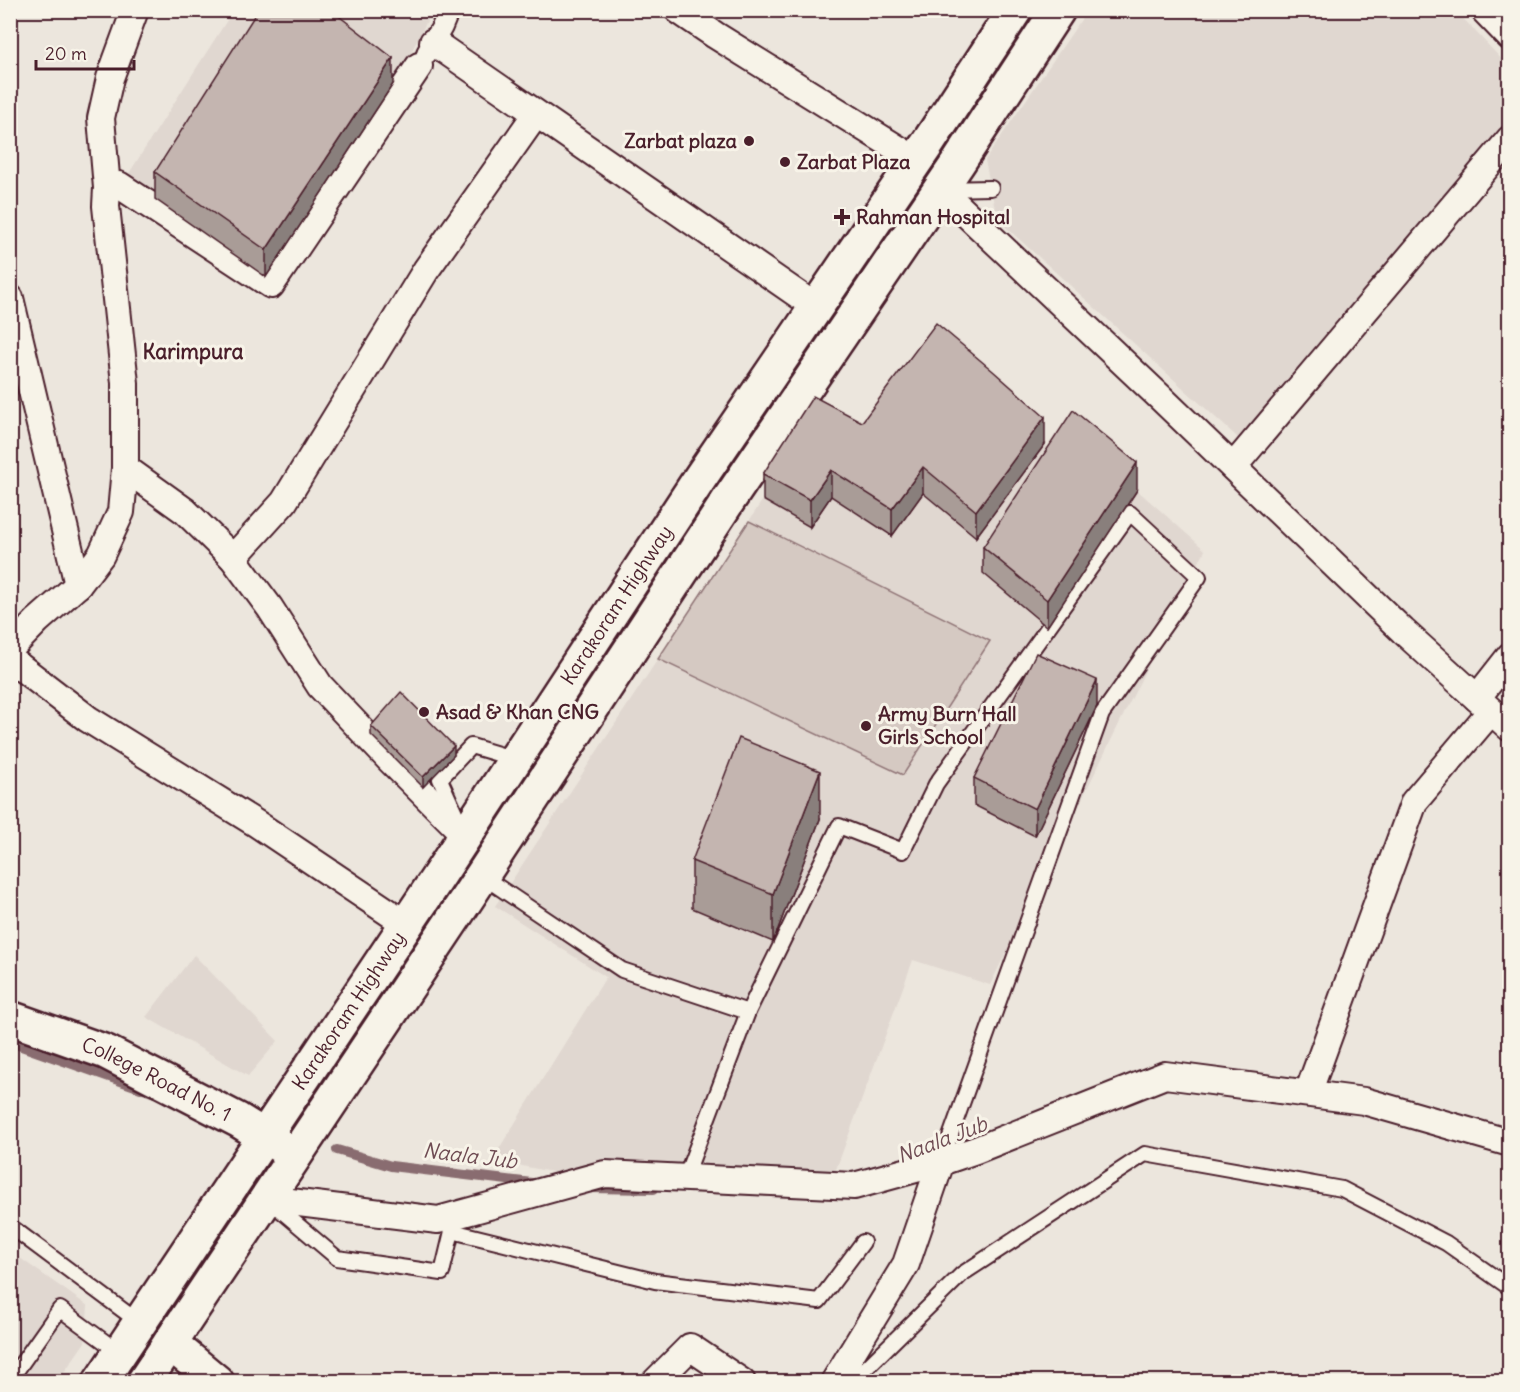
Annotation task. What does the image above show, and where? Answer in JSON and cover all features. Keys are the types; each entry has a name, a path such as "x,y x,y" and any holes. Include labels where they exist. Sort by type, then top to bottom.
{"main road":[{"name":"Karakoram Highway","path":"100,1382 694,488 1015,10"},
{"name":"Karakoram Highway","path":"144,1382 482,876 730,498 940,189 1058,10"},
{"name":"College Road No. 1","path":"10,1018 106,1052 238,1120 295,1155"},
{"path":"170,1343 217,1382"}],"street":[{"path":"10,649 37,621 78,585 100,555 121,512 125,468 125,383 106,206 107,188 101,118 110,78 135,10"},
{"path":"107,188 119,185 271,285 419,66 449,10"},
{"path":"678,10 916,160"},
{"path":"1484,10 1509,37"},
{"path":"433,42 816,308"},
{"path":"233,558 284,502 426,270 536,114"},
{"path":"1233,467 1509,139"},
{"path":"940,189 1403,631 1492,712"},
{"path":"10,298 78,585"},
{"path":"125,468 185,512 233,558 270,608 320,686 465,835"},
{"path":"1308,1093 1414,802 1492,712 1509,656"},
{"path":"10,659 88,718 257,824 406,924"},
{"path":"266,1199 438,1220 604,1174 854,1186 976,1150 1165,1075 1364,1101 1509,1143"},
{"path":"834,1382 906,1264 941,1162"},
{"path":"655,1382 690,1347 742,1382"}],"lane":[{"path":"940,189 991,188"},
{"path":"685,1178 748,1012 839,826 903,851 936,784 1130,513 1198,577 1102,714 941,1162"},
{"path":"465,835 440,779 471,746 515,759"},
{"path":"482,876 622,970 748,1012"},
{"path":"852,1382 962,1274 1145,1154 1342,1189 1446,1243 1509,1288"},
{"path":"266,1199 337,1258 442,1273 452,1231 655,1281 819,1301 863,1242"},
{"path":"10,1226 140,1323"},
{"path":"10,1380 60,1309 120,1353"}],"shaded area":[{"path":"233,11 432,11 400,74 266,277 126,178"},
{"path":"1087,11 1456,11 1509,67 1509,139 1258,456 997,219 985,160"},
{"name":"Army Burn Hall Girls School","path":"993,398 1059,457 1137,490 1205,550 990,985 913,960 834,1175 582,1178 492,1160 606,977 495,906 813,422 862,448"},
{"path":"749,521 990,641 903,775 658,659"},
{"path":"194,955 278,1041 248,1076 146,1017"},
{"path":"10,1251 88,1306 85,1342 58,1381 11,1381"}],"building":[{"path":"258,10 331,10 393,58 266,250 155,172"},
{"path":"936,323 1045,417 976,511 923,467 892,509 831,470 810,500 763,474 813,396 862,422"},
{"path":"1073,410 1137,463 1047,600 983,547"},
{"path":"1036,653 1097,680 1035,809 974,778"},
{"path":"401,692 454,746 423,777 371,726"},
{"path":"739,738 820,771 773,894 692,861"}],"waterway":[{"name":"Naala Jub","path":"10,1042 155,1093"},
{"name":"Naala Jub","path":"337,1150 391,1166 540,1184"},
{"name":"Naala Jub","path":"589,1188 654,1189"}],"place":[{"name":"Zarbat plaza","path":"749,141"},
{"name":"Zarbat Plaza","path":"785,162"},
{"name":"Rahman Hospital","path":"842,217"},
{"name":"Asad & Khan CNG","path":"424,712"},
{"name":"Army Burn Hall Girls School","path":"866,726"}],"district":[{"name":"Karimpura","path":"193,352"}]}
